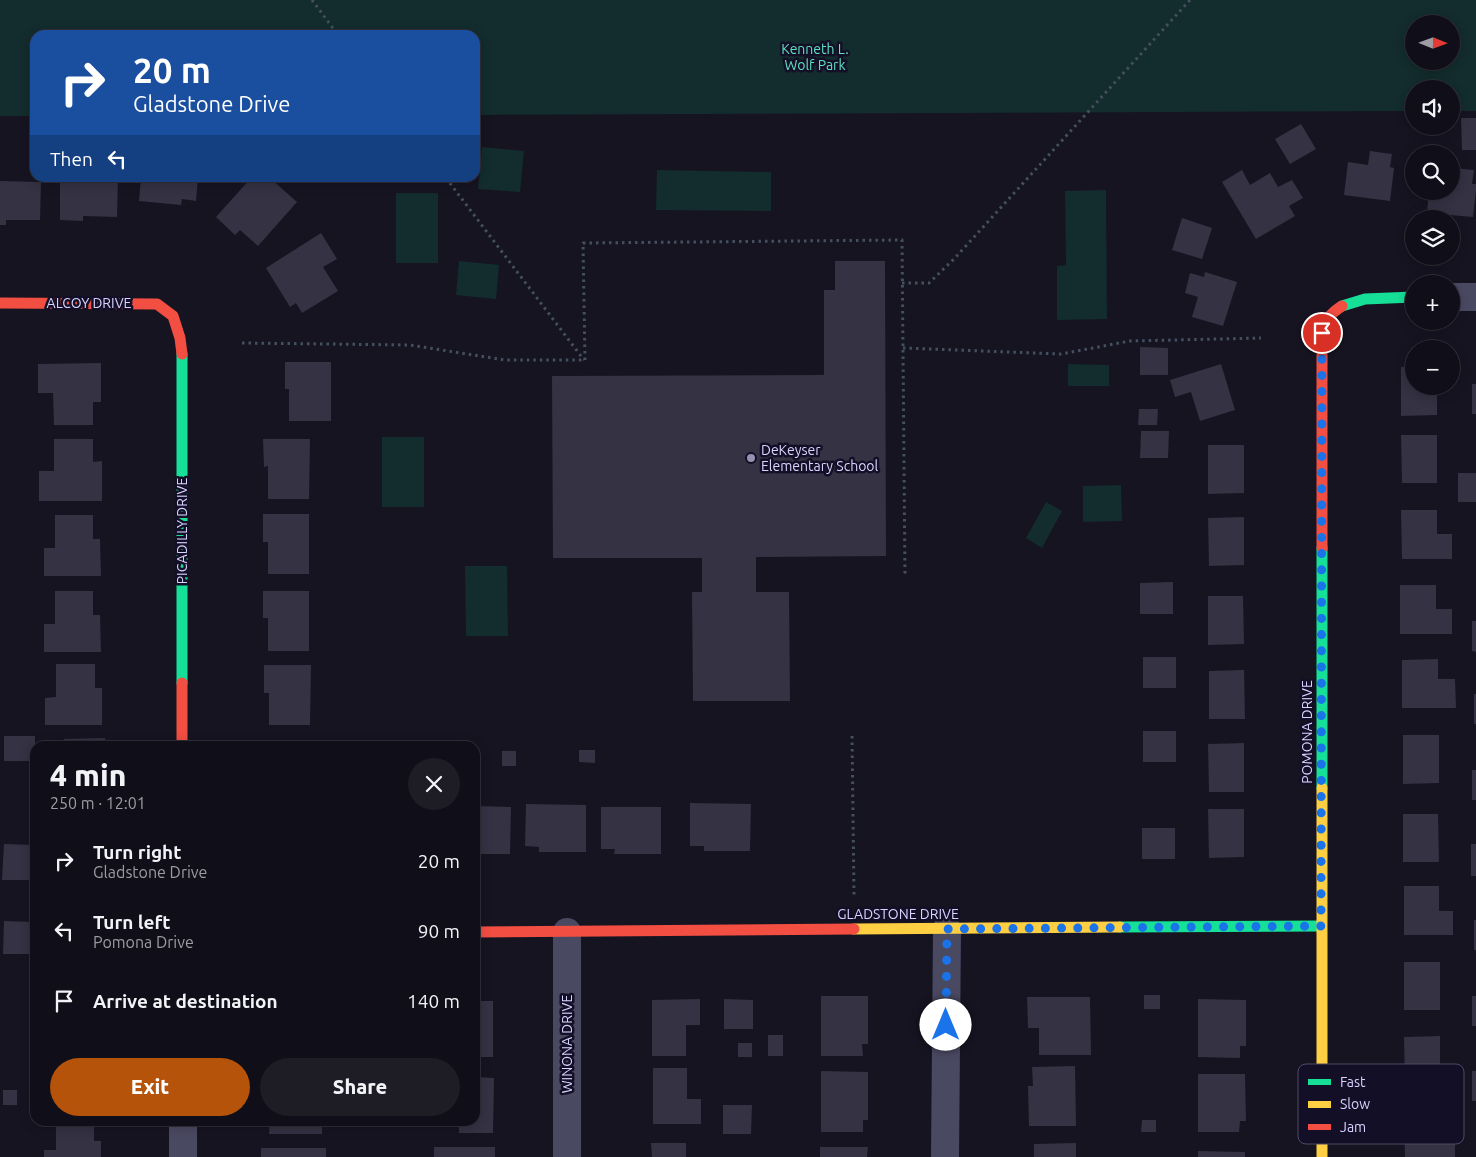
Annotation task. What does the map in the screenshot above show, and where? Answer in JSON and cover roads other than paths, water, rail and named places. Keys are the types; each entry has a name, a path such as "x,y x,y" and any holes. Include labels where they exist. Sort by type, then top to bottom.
{"street":[{"name":"POMONA DRIVE","path":"1322,1064 1322,333 1325,322 1334,311 1356,300 1405,297"},
{"path":"1460,297 1476,297"},
{"name":"ALCOY DRIVE","path":"0,303 157,304 173,316"},
{"name":"PICADILLY DRIVE","path":"173,316 180,338 182,357 182,741"},
{"name":"GLADSTONE DRIVE","path":"480,932 1321,926"},
{"path":"945,1157 947,929"},
{"name":"WINONA DRIVE","path":"567,932 567,1157"},
{"path":"183,1126 183,1157"},
{"name":"POMONA DRIVE","path":"1322,1144 1322,1157"}],"place":[{"name":"DeKeyser Elementary School","path":"751,458"}],"park label":[{"name":"Kenneth L. Wolf Park","path":"815,58"}]}
